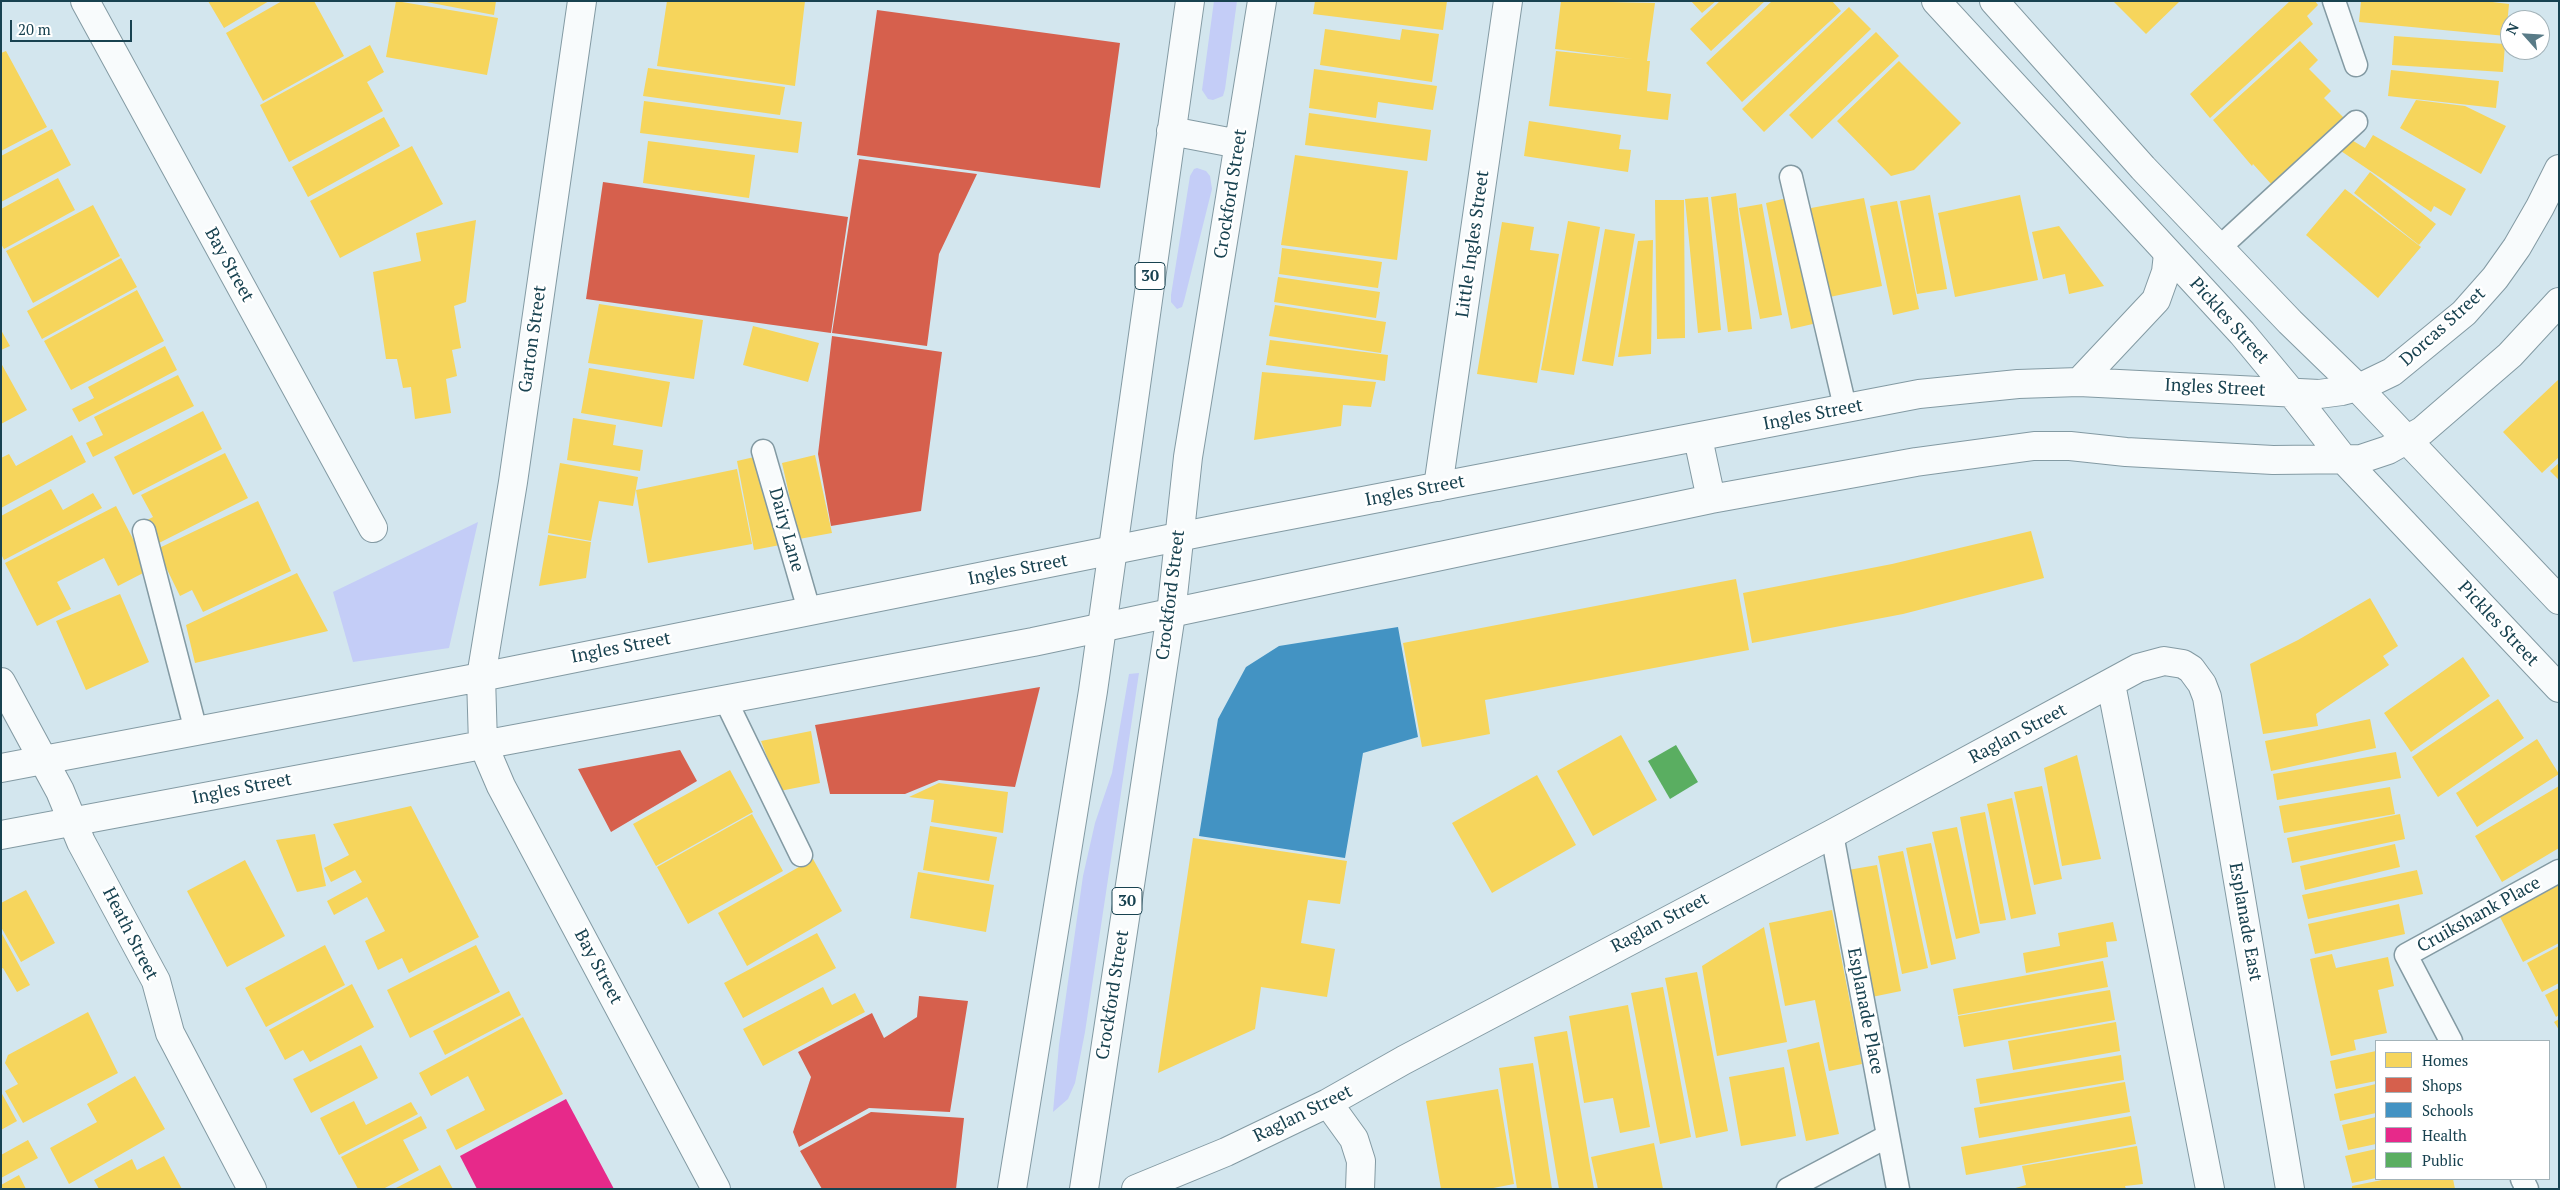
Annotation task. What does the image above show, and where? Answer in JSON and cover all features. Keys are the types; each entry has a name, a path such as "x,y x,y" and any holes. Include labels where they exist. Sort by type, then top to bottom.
{"street":[{"name":"Bay Street","path":"85,1 373,528"},
{"name":"Garton Street","path":"481,677 514,473 582,1"},
{"name":"30","path":"1012,1189 1102,629 1190,1"},
{"name":"Crockford Street","path":"1084,1189 1171,614 1188,457 1262,1"},
{"name":"Little Ingles Street","path":"1438,487 1508,1"},
{"name":"Pickles Street","path":"1936,1 2242,333 2345,460 2559,688"},
{"path":"1994,1 2144,168 2219,248 2356,386 2559,600"},
{"path":"1171,131 1239,144"},
{"name":"Dorcas Street","path":"2356,386 2376,381 2402,365 2438,336 2481,296 2521,239 2559,169"},
{"path":"2078,382 2156,300 2166,272 2168,254"},
{"path":"2345,460 2372,456 2407,440 2452,407 2503,361 2559,302"},
{"name":"Ingles Street","path":"1,768 481,677 809,610 1178,537 1698,438 1845,407 1971,388 2078,382 2331,393 2356,386"},
{"path":"1698,438 1711,499"},
{"name":"Ingles Street","path":"1,835 1102,629 1711,499 1916,462 2034,446 2070,446 2126,452 2273,460 2345,460"},
{"name":"Raglan Street","path":"1136,1189 1226,1152 1328,1104 1404,1060 1832,834 2112,684 2138,668 2164,661 2183,664"},
{"name":"Esplanade East","path":"2183,664 2197,675 2207,697 2290,1189"},
{"path":"481,677 483,744"},
{"name":"Heath Street","path":"1,682 60,792 72,821 156,981 170,1033 252,1189"},
{"path":"2112,684 2210,1189"},
{"name":"Bay Street","path":"483,744 501,786 716,1189"},
{"path":"1328,1104 1354,1139 1361,1161 1360,1189"}],"lane":[{"path":"2334,1 2356,65"},
{"path":"2219,248 2356,122"},
{"path":"1791,177 1845,407"},
{"name":"Dairy Lane","path":"763,451 809,610"},
{"path":"144,531 196,731"},
{"path":"725,699 801,855"},
{"name":"Esplanade Place","path":"1832,834 1898,1189"},
{"name":"Cruikshank Place","path":"2450,1040 2406,955 2559,871"},
{"path":"1788,1189 1888,1136"}],"shaded area":[{"path":"1214,1 1237,1 1225,89 1223,96 1213,100 1208,99 1202,90"},
{"path":"1194,169 1206,171 1210,176 1212,189 1184,301 1182,307 1177,309 1171,302 1171,295 1190,176"},
{"path":"478,522 449,648 353,662 333,592"},
{"path":"1139,673 1085,1032 1075,1083 1068,1099 1053,1112 1059,1045 1083,876 1095,823 1112,773 1129,674"}],"building: Homes":[{"path":"208,1 269,1 224,28"},
{"path":"282,1 314,1 344,56 263,101 226,33"},
{"path":"396,1 498,18 487,75 386,57"},
{"path":"421,1 496,1 494,15"},
{"path":"667,1 805,1 795,86 657,66"},
{"path":"1315,1 1447,1 1443,30 1313,14"},
{"path":"1561,1 1655,3 1647,61 1650,61 1647,91 1671,94 1668,120 1549,106 1556,51 1633,59 1555,49"},
{"path":"1691,1 1716,1 1702,13"},
{"path":"1720,1 1765,1 1711,51 1690,29"},
{"path":"1772,1 1832,1 1841,11 1742,102 1706,63"},
{"path":"2113,1 2180,1 2146,34"},
{"path":"2290,1 2315,1 2318,5 2307,16 2313,24 2210,118 2190,94"},
{"path":"2361,1 2484,1 2509,4 2508,10 2500,10 2500,35 2359,22"},
{"path":"1849,7 1871,29 1764,132 1742,109"},
{"path":"1325,29 1400,40 1402,29 1439,34 1432,82 1320,65"},
{"path":"1876,32 1899,56 1812,139 1789,115"},
{"path":"2394,36 2500,44 2500,60 2504,60 2503,72 2392,65"},
{"path":"2300,41 2318,60 2309,69 2331,91 2324,98 2345,119 2272,185 2253,164 2252,166 2213,120"},
{"path":"370,45 384,72 367,82 383,111 289,162 260,105"},
{"path":"6,51 47,127 1,151 1,53"},
{"path":"1899,61 1961,123 1914,170 1891,176 1837,121"},
{"path":"648,68 785,87 780,115 643,96"},
{"path":"1314,69 1437,86 1433,110 1378,102 1376,118 1309,108"},
{"path":"2391,70 2499,81 2496,108 2388,96"},
{"path":"2416,100 2465,106 2506,126 2481,174 2400,128"},
{"path":"644,101 802,122 798,153 640,133"},
{"path":"1309,113 1431,130 1427,161 1305,145"},
{"path":"384,117 400,146 308,197 292,167"},
{"path":"1529,121 1621,135 1619,149 1631,150 1628,172 1524,156"},
{"path":"52,129 71,165 1,202 1,156"},
{"path":"2373,135 2466,189 2451,216 2434,206 2431,212 2338,149 2350,139 2365,148"},
{"path":"648,141 755,155 749,198 643,183"},
{"path":"412,146 443,204 340,258 310,201"},
{"path":"1295,155 1408,171 1397,260 1281,245"},
{"path":"2370,172 2436,224 2419,245 2354,193"},
{"path":"58,178 75,210 4,249 1,244 1,209"},
{"path":"2345,189 2421,247 2378,298 2306,235"},
{"path":"1736,193 1752,329 1728,332 1711,197"},
{"path":"1930,195 1947,289 1917,294 1900,201"},
{"path":"2020,195 2038,280 1955,297 1938,213"},
{"path":"1708,197 1721,330 1698,333 1685,199"},
{"path":"1791,197 1817,323 1791,329 1766,203"},
{"path":"1864,198 1882,286 1825,298 1806,209"},
{"path":"1655,200 1684,200 1685,338 1657,339"},
{"path":"1897,201 1919,309 1893,315 1870,206"},
{"path":"1762,204 1782,315 1760,319 1739,208"},
{"path":"93,205 120,256 33,303 6,251"},
{"path":"476,220 466,302 454,306 461,348 452,350 457,376 446,379 451,413 415,419 411,387 403,388 397,359 386,359 373,272 421,261 416,233"},
{"path":"1568,221 1600,227 1574,375 1541,370"},
{"path":"1502,222 1534,227 1530,250 1559,254 1537,383 1477,374"},
{"path":"2059,226 2104,286 2069,294 2065,274 2043,279 2032,232"},
{"path":"1605,229 1635,234 1613,366 1582,361"},
{"path":"1653,240 1651,354 1618,357 1638,241"},
{"path":"1282,248 1382,262 1378,288 1279,274"},
{"path":"121,258 137,287 42,339 27,311"},
{"path":"1278,277 1380,292 1376,318 1274,302"},
{"path":"137,290 164,341 71,390 44,341"},
{"path":"599,304 703,320 694,379 588,363"},
{"path":"1275,305 1386,322 1381,353 1269,336"},
{"path":"753,326 819,343 808,382 743,365"},
{"path":"1,330 10,346 1,350"},
{"path":"1270,340 1388,355 1385,381 1266,365"},
{"path":"165,346 177,370 79,422 72,409 94,398 88,387"},
{"path":"1,363 27,410 1,424"},
{"path":"589,368 670,382 662,427 581,413"},
{"path":"1262,372 1376,382 1371,407 1343,405 1341,426 1254,440"},
{"path":"178,375 194,406 93,457 86,443 103,435 94,417"},
{"path":"2559,379 2559,457 2542,473 2503,432"},
{"path":"203,411 222,449 133,495 114,457"},
{"path":"573,418 616,425 613,445 643,450 640,471 567,460"},
{"path":"72,435 86,462 1,508 1,458 9,454 16,466"},
{"path":"225,453 248,498 157,544 145,521 153,517 141,495"},
{"path":"763,455 780,545 754,550 737,461"},
{"path":"815,455 832,533 799,539 782,463"},
{"path":"560,463 638,477 633,506 599,501 591,541 548,533"},
{"path":"2559,463 2559,480 2550,471"},
{"path":"737,469 752,544 648,563 636,490"},
{"path":"51,489 63,510 93,493 102,508 4,560 1,554 1,516"},
{"path":"258,501 291,571 203,612 192,590 180,596 157,549"},
{"path":"116,506 149,570 118,586 104,558 57,582 71,609 37,626 5,563"},
{"path":"2031,531 2044,578 1903,614 1752,643 1743,593 1892,564"},
{"path":"548,535 591,542 586,578 539,586"},
{"path":"297,573 328,631 195,663 186,625"},
{"path":"1736,579 1749,650 1485,700 1490,734 1422,747 1403,643"},
{"path":"120,594 149,662 86,690 56,621"},
{"path":"2370,598 2398,646 2383,656 2389,665 2316,714 2318,726 2263,734 2250,664 2298,640"},
{"path":"2463,657 2490,696 2411,752 2384,713"},
{"path":"2498,699 2524,738 2438,797 2412,757"},
{"path":"2370,719 2376,748 2271,771 2265,741"},
{"path":"811,731 820,783 780,791 761,741"},
{"path":"1621,735 1657,800 1593,836 1557,771"},
{"path":"2537,739 2559,774 2477,827 2456,793"},
{"path":"2396,752 2401,778 2277,800 2273,774"},
{"path":"2077,755 2101,859 2062,866 2044,768"},
{"path":"730,770 753,812 656,866 633,824"},
{"path":"1537,775 1576,845 1492,893 1452,823"},
{"path":"939,783 1008,792 1003,833 931,822 934,800 909,797"},
{"path":"2042,786 2062,879 2034,885 2014,792"},
{"path":"2559,786 2559,848 2502,882 2475,836"},
{"path":"2390,787 2395,814 2284,833 2279,806"},
{"path":"2012,798 2036,914 2011,919 1987,804"},
{"path":"411,806 479,937 409,973 402,958 378,970 365,941 385,931 367,897 334,915 327,901 362,882 355,870 331,882 324,868 349,855 333,824"},
{"path":"1985,812 2006,920 1980,924 1960,817"},
{"path":"752,814 783,871 688,924 657,867"},
{"path":"2400,814 2405,839 2292,863 2287,838"},
{"path":"930,826 997,837 989,881 923,870"},
{"path":"1957,827 1980,933 1956,939 1932,832"},
{"path":"315,834 326,886 297,892 276,840"},
{"path":"1193,838 1347,861 1340,904 1308,900 1301,943 1335,949 1327,997 1261,987 1255,1029 1158,1073"},
{"path":"1931,843 1956,959 1931,965 1906,848"},
{"path":"2395,844 2400,867 2305,890 2300,866"},
{"path":"1903,851 1928,968 1902,974 1878,856"},
{"path":"813,859 842,911 747,966 718,913"},
{"path":"245,860 285,936 227,967 187,891"},
{"path":"1877,865 1901,991 1872,997 1848,870"},
{"path":"2417,870 2423,894 2308,919 2302,895"},
{"path":"918,872 994,885 986,932 910,918"},
{"path":"2559,883 2559,943 2523,962 2499,915"},
{"path":"26,890 55,943 21,962 1,927 1,903"},
{"path":"2399,904 2405,934 2315,954 2308,924"},
{"path":"1832,910 1862,1064 1829,1071 1815,1000 1785,1006 1769,923"},
{"path":"2113,922 2117,941 2106,942 2108,957 2026,973 2023,953 2060,946 2058,933"},
{"path":"1764,927 1787,1042 1717,1056 1702,966"},
{"path":"1,932 30,985 17,992 3,968 1,969"},
{"path":"817,933 836,968 743,1018 724,983"},
{"path":"325,945 345,985 266,1027 245,988"},
{"path":"476,945 500,992 410,1038 387,990"},
{"path":"2559,946 2559,983 2542,992 2527,963"},
{"path":"2332,954 2336,968 2388,957 2394,986 2378,990 2387,1033 2354,1040 2356,1050 2331,1056 2310,959"},
{"path":"2103,961 2108,987 1958,1015 1953,989"},
{"path":"1697,972 1728,1131 1696,1138 1665,978"},
{"path":"352,984 374,1027 310,1062 303,1050 285,1060 269,1030"},
{"path":"823,987 832,1005 855,993 865,1012 763,1066 743,1029"},
{"path":"1663,987 1691,1137 1660,1144 1631,993"},
{"path":"2559,988 2559,1015 2556,1017 2545,995"},
{"path":"2110,990 2115,1020 1964,1047 1958,1016"},
{"path":"509,991 521,1015 445,1055 433,1031"},
{"path":"1628,1005 1650,1127 1620,1133 1613,1098 1584,1103 1569,1016"},
{"path":"88,1012 118,1073 23,1123 5,1091 18,1084 5,1063 8,1055"},
{"path":"523,1017 563,1094 456,1150 446,1130 485,1110 468,1076 431,1096 419,1073"},
{"path":"2559,1019 2559,1030 2554,1022"},
{"path":"2116,1022 2120,1051 2013,1070 2008,1041"},
{"path":"1567,1031 1594,1189 1559,1189 1534,1037"},
{"path":"1819,1042 1839,1134 1806,1141 1787,1050"},
{"path":"361,1045 378,1078 311,1113 293,1079"},
{"path":"2375,1051 2375,1081 2336,1089 2330,1061"},
{"path":"2121,1055 2124,1080 1980,1104 1976,1079"},
{"path":"1533,1063 1552,1189 1517,1189 1499,1068"},
{"path":"1784,1067 1796,1136 1741,1146 1729,1077"},
{"path":"135,1076 165,1129 69,1184 50,1148 97,1122 87,1104"},
{"path":"2125,1082 2130,1112 1979,1138 1974,1108"},
{"path":"2375,1084 2375,1113 2340,1121 2334,1094"},
{"path":"1498,1089 1514,1184 1488,1189 1441,1189 1426,1101"},
{"path":"1,1092 17,1121 1,1130"},
{"path":"354,1101 366,1125 411,1102 418,1114 339,1155 320,1118"},
{"path":"421,1116 427,1128 403,1140 419,1170 383,1189 358,1189 341,1157"},
{"path":"2131,1116 2136,1144 1966,1175 1961,1147"},
{"path":"2375,1117 2375,1144 2348,1150 2342,1125"},
{"path":"28,1140 38,1158 1,1178 1,1155"},
{"path":"1654,1143 1663,1189 1598,1189 1591,1157"},
{"path":"2137,1146 2143,1184 2125,1186 2126,1189 2012,1189 2026,1185 2022,1166"},
{"path":"2375,1149 2375,1178 2352,1183 2345,1156"},
{"path":"164,1156 182,1189 99,1189 94,1180 132,1159 137,1170"},
{"path":"440,1165 453,1189 394,1189"},
{"path":"19,1175 26,1189 1,1189 1,1185"},
{"path":"2382,1180 2453,1180 2455,1189 2352,1189 2352,1186"}],"building: Shops":[{"path":"877,10 1120,43 1100,188 857,155"},
{"path":"859,159 977,174 939,254 927,346 832,333"},
{"path":"603,182 848,217 831,333 586,299"},
{"path":"832,336 942,352 921,511 831,526 818,454"},
{"path":"1040,687 1015,787 939,780 905,794 830,794 815,725"},
{"path":"680,750 697,781 611,832 578,769"},
{"path":"919,996 968,1001 950,1112 869,1108 799,1147 793,1132 811,1077 798,1052 872,1013 884,1038 917,1017"},
{"path":"871,1112 964,1118 956,1189 822,1189 800,1151"}],"building: Schools":[{"path":"1398,627 1418,737 1363,753 1345,858 1199,836 1218,719 1246,667 1279,646"}],"building: Health":[{"path":"566,1099 614,1189 477,1189 460,1156"}],"building: Public":[{"path":"1676,745 1698,782 1670,799 1648,761"}]}
